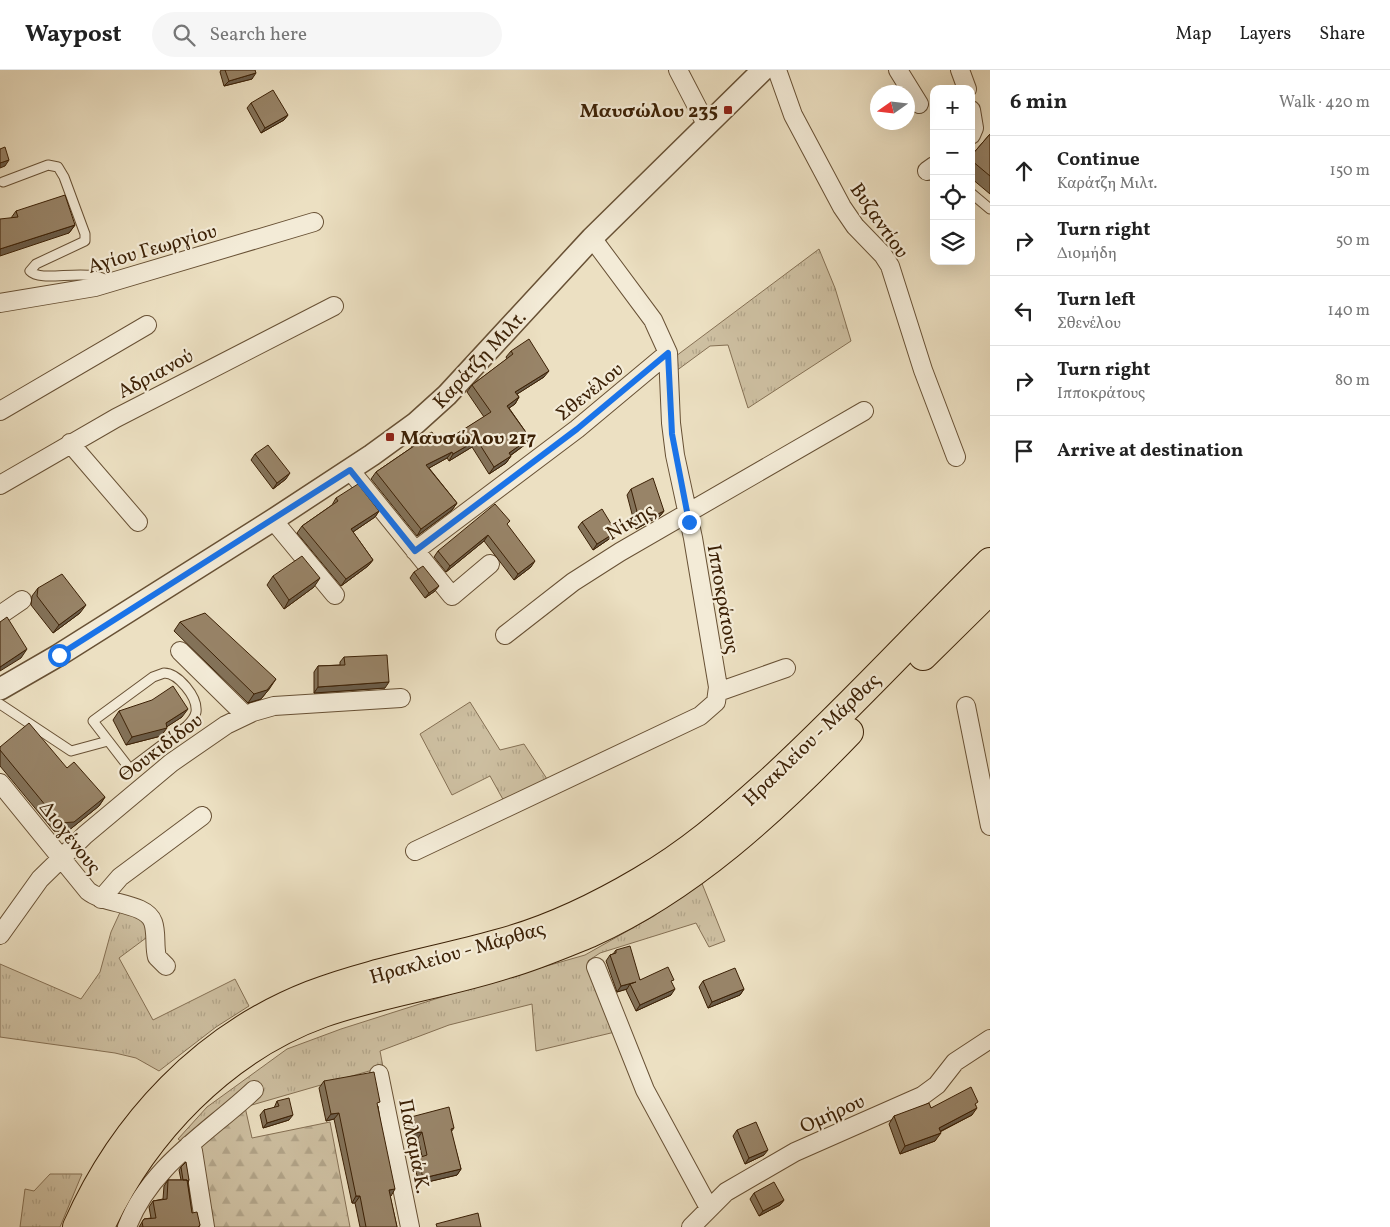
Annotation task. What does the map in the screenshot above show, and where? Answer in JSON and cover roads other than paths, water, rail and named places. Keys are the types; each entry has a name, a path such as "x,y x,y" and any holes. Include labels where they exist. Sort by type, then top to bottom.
{"main road":[{"name":"Ηρακλείου - Μάρθας","path":"76,1227 103,1174 130,1134 186,1072 216,1048 260,1020 311,995 377,974 500,944 561,922 641,881 703,841 810,745 990,562"},
{"name":"Ηρακλείου - Μάρθας","path":"100,1227 127,1175 158,1134 208,1082 248,1051 287,1029 322,1014 507,964 590,932 639,907 679,882 723,849 808,774 920,658 990,590"}],"street":[{"path":"678,70 706,124"},
{"name":"Καράτζη Μιλτ.","path":"0,690 273,520 406,431 433,408 592,238 763,70"},
{"name":"Βυζαντίου","path":"777,70 793,115 842,208 890,266 924,370 956,457"},
{"path":"898,70 919,104"},
{"path":"960,70 966,85"},
{"name":"Αγίου Γεωργίου","path":"0,303 85,289 314,222"},
{"name":"Ιπποκράτους","path":"592,238 653,320 668,353 672,434 718,692"},
{"name":"Αδριανού","path":"1,482 219,363 334,306"},
{"path":"0,411 147,325"},
{"name":"Σθενέλου","path":"415,551 577,429 668,353"},
{"name":"Νίκης","path":"505,635 572,582 686,513 864,411"},
{"path":"70,443 138,522"},
{"path":"350,470 452,596 490,564"},
{"path":"273,520 335,595"},
{"path":"0,615 22,600"},
{"path":"180,651 245,715"},
{"path":"415,851 700,716 714,706 718,692 786,668"},
{"name":"Θουκιδίδου","path":"0,935 25,897 60,858 103,818 171,763 210,735 245,715 264,708 284,704 400,698"},
{"path":"966,706 990,826"},
{"name":"Διογένους","path":"0,783 88,891 101,899 139,908 149,915 154,924 156,954 159,960 166,966"},
{"path":"101,899 120,877 202,816"},
{"path":"596,967 645,1090 709,1208"},
{"name":"Ομήρου","path":"691,1227 726,1192 795,1152 922,1096 937,1085 959,1058 990,1039"},
{"name":"Παλαμά Κ.","path":"379,1074 410,1227"},
{"path":"126,1227 148,1186 189,1145 254,1090"},
{"path":"189,1145 193,1151 205,1227"}],"lane":[{"path":"3,182 48,165 58,167 64,176 85,234 84,241 36,264 30,271 40,276 95,275 110,282"},
{"path":"975,196 990,209"},
{"path":"164,673 170,674 179,681 193,698 196,713 191,722 130,769 108,741 93,722 153,677 164,673"},
{"path":"0,704 71,751 108,741"}],"place":[{"name":"Μαυσώλου 235","path":"728,110"},
{"name":"Μαυσώλου 217","path":"390,437"}]}
